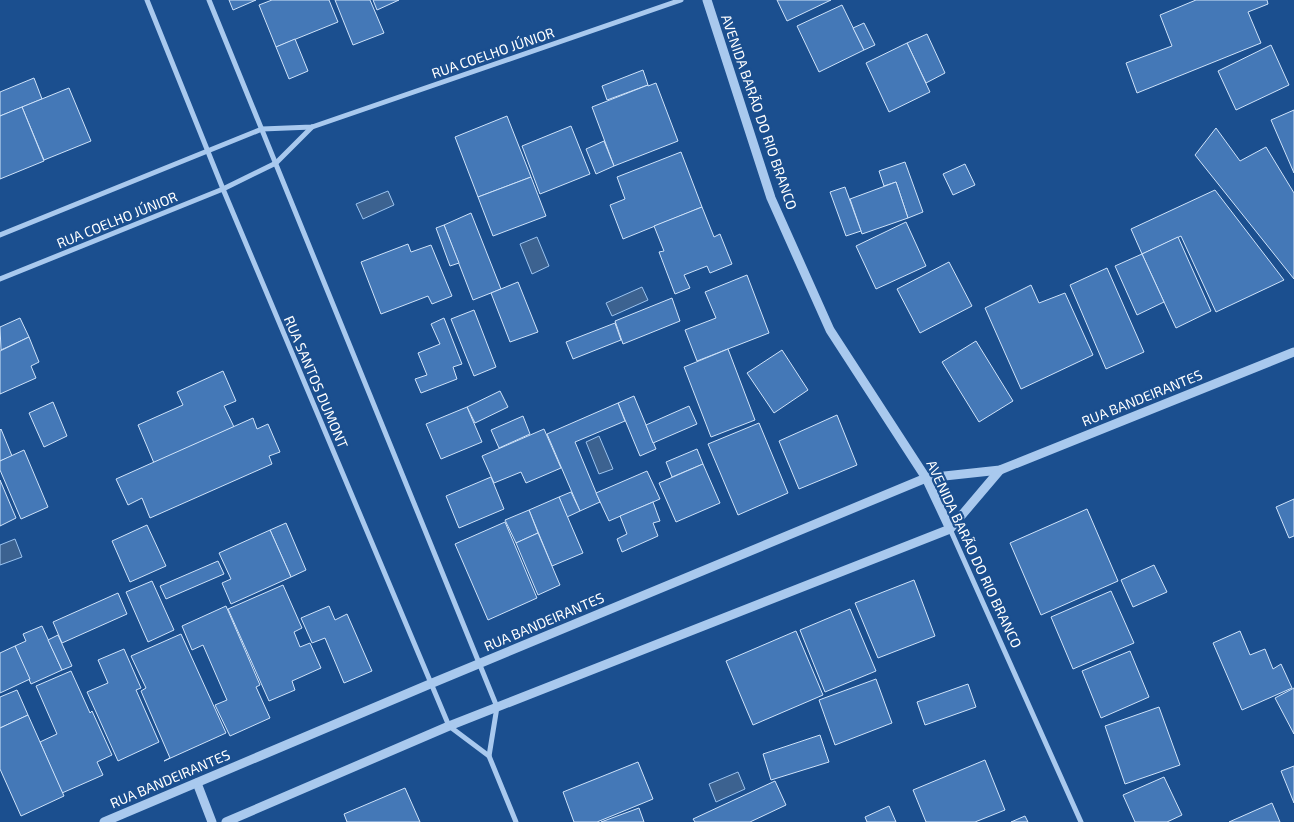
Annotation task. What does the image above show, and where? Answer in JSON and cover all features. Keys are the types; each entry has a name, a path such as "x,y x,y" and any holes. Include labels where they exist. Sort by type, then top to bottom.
{"street":[{"name":"RUA SANTOS DUMONT","path":"147,0 223,189 430,684 449,726 489,756"},
{"path":"209,0 497,707 489,756 516,822"},
{"name":"RUA COELHO JÚNIOR","path":"0,235 262,129 312,127 681,0"},
{"name":"AVENIDA BARÃO DO RIO BRANCO","path":"707,0 772,198 830,330 926,478 1081,822"},
{"name":"RUA COELHO JÚNIOR","path":"0,279 223,189 276,163 312,127"},
{"name":"RUA BANDEIRANTES","path":"104,822 926,478 1000,470 1294,352"},
{"name":"RUA BANDEIRANTES","path":"226,822 449,726 950,529 1000,470"},
{"path":"197,783 212,822"}],"water":[{"path":"388,191 394,205 363,219 356,204"},
{"path":"537,237 549,266 532,274 520,244"},
{"path":"642,287 648,300 612,316 606,303"},
{"path":"599,436 613,469 599,474 586,442"},
{"path":"15,539 22,557 0,565 0,545"},
{"path":"738,772 745,789 716,802 709,784"}],"building":[{"path":"229,0 256,0 233,10"},
{"path":"272,0 329,0 338,22 276,47 259,5"},
{"path":"335,0 370,0 384,33 353,45"},
{"path":"373,0 399,0 377,10"},
{"path":"777,0 831,0 787,21"},
{"path":"1196,0 1267,0 1268,4 1248,12 1261,43 1137,93 1126,63 1172,46 1160,15"},
{"path":"842,5 864,50 819,72 797,26"},
{"path":"864,23 875,45 864,50 853,28"},
{"path":"927,34 945,73 926,83 907,43"},
{"path":"295,39 308,71 289,79 276,47"},
{"path":"907,43 930,92 889,112 866,63"},
{"path":"1271,45 1289,85 1236,110 1218,71"},
{"path":"643,70 648,85 607,100 602,86"},
{"path":"34,78 42,99 0,116 0,92"},
{"path":"656,83 678,141 614,166 592,107"},
{"path":"69,88 91,141 44,160 22,107"},
{"path":"22,107 44,161 0,179 0,116"},
{"path":"1294,110 1294,173 1271,120"},
{"path":"507,116 531,177 478,197 455,137"},
{"path":"571,126 590,174 540,194 522,146"},
{"path":"1216,128 1240,161 1266,147 1294,193 1294,279 1195,155"},
{"path":"604,141 614,166 596,174 586,149"},
{"path":"681,152 702,207 623,239 610,205 625,199 617,177"},
{"path":"905,162 923,212 908,218 896,182 884,186 879,171"},
{"path":"965,164 975,185 953,195 943,174"},
{"path":"531,177 546,216 493,236 478,197"},
{"path":"896,182 908,218 862,234 850,199"},
{"path":"845,187 861,231 846,236 830,192"},
{"path":"1215,190 1284,280 1216,312 1181,236 1142,254 1131,229"},
{"path":"702,207 714,237 720,234 732,264 710,273 707,266 684,275 690,288 675,294 659,252 664,251 654,226"},
{"path":"471,213 501,289 473,300 444,225"},
{"path":"906,222 926,266 876,289 856,246"},
{"path":"444,225 459,263 450,266 436,228"},
{"path":"1178,237 1211,311 1176,328 1142,254"},
{"path":"408,244 411,252 431,245 452,296 432,304 428,296 381,314 361,262"},
{"path":"1142,254 1164,302 1137,315 1115,266"},
{"path":"949,262 972,306 920,333 897,289"},
{"path":"1107,268 1144,352 1106,369 1070,285"},
{"path":"747,275 769,333 697,361 685,330 716,318 705,292"},
{"path":"518,282 538,332 510,342 491,293"},
{"path":"1031,285 1039,303 1065,293 1093,355 1021,389 985,308"},
{"path":"672,298 680,321 623,344 615,321"},
{"path":"474,310 496,367 474,376 451,319"},
{"path":"20,318 29,337 1,350 0,327"},
{"path":"444,318 462,364 453,367 457,379 421,393 415,379 427,375 418,353 440,344 431,324"},
{"path":"615,323 621,340 573,359 566,342"},
{"path":"29,337 39,362 31,366 36,378 0,394 0,351"},
{"path":"976,341 1013,401 979,422 942,362"},
{"path":"728,349 755,420 711,437 684,367"},
{"path":"782,350 808,390 774,413 747,373"},
{"path":"223,371 236,401 224,406 234,427 154,463 138,425 183,405 177,392"},
{"path":"500,391 508,407 475,423 467,407"},
{"path":"634,396 656,449 640,456 618,403"},
{"path":"53,402 67,436 44,447 29,413"},
{"path":"618,403 625,421 575,442 600,502 580,511 547,434"},
{"path":"689,406 697,424 653,443 646,425"},
{"path":"467,407 482,442 441,459 426,424"},
{"path":"837,415 857,465 799,489 779,441"},
{"path":"523,416 530,434 499,448 491,430"},
{"path":"253,418 257,429 268,424 280,452 269,456 272,464 150,518 142,498 128,505 116,479"},
{"path":"759,423 788,493 738,515 708,444"},
{"path":"544,429 561,468 526,483 521,472 494,483 482,456"},
{"path":"0,430 12,456 0,461"},
{"path":"697,449 703,464 672,477 666,462"},
{"path":"24,450 48,507 21,519 0,470 0,461"},
{"path":"703,464 720,503 676,522 659,483"},
{"path":"647,471 660,499 609,521 596,493"},
{"path":"491,477 504,509 459,528 446,496"},
{"path":"0,480 16,518 0,526"},
{"path":"571,492 580,511 567,517 559,497"},
{"path":"559,497 583,553 552,566 529,510"},
{"path":"1294,499 1294,536 1289,538 1276,507"},
{"path":"653,502 660,521 653,523 658,536 622,552 617,539 627,534 620,516"},
{"path":"1087,509 1118,581 1041,615 1010,543"},
{"path":"529,510 538,533 516,543 505,520"},
{"path":"505,522 537,598 488,620 455,544"},
{"path":"286,523 306,570 291,577 270,530"},
{"path":"147,525 166,566 130,582 112,541"},
{"path":"270,530 291,577 231,604 222,583 231,579 219,553"},
{"path":"538,533 560,585 538,595 516,543"},
{"path":"218,561 224,574 166,599 160,586"},
{"path":"1154,565 1167,592 1133,607 1121,580"},
{"path":"914,580 935,636 878,658 855,603"},
{"path":"152,581 174,630 148,642 126,592"},
{"path":"283,585 302,628 294,632 300,647 310,643 321,668 292,681 295,690 269,701 228,609"},
{"path":"1111,591 1134,643 1073,669 1051,617"},
{"path":"118,593 127,614 62,643 53,622"},
{"path":"226,606 260,685 256,687 270,718 230,736 215,705 227,700 203,645 192,650 182,626"},
{"path":"329,606 335,620 347,614 372,671 344,683 325,638 312,643 301,618"},
{"path":"850,609 876,671 825,692 800,630"},
{"path":"42,626 62,670 31,684 15,646 26,641 23,634"},
{"path":"796,631 823,695 753,725 726,661"},
{"path":"1240,631 1250,655 1265,649 1273,669 1281,664 1292,688 1242,710 1213,643"},
{"path":"181,634 226,733 164,761 170,758 141,691 146,688 131,656"},
{"path":"58,635 72,666 62,670 48,640"},
{"path":"15,646 30,679 0,693 0,653"},
{"path":"124,649 141,688 136,690 159,742 118,761 87,692 108,683 98,660"},
{"path":"1130,651 1149,697 1101,718 1082,671"},
{"path":"71,671 112,755 97,762 103,775 62,793 40,742 57,734 36,686"},
{"path":"876,679 892,723 835,745 819,700"},
{"path":"968,684 976,707 925,725 917,702"},
{"path":"1294,688 1294,734 1275,698"},
{"path":"17,690 28,715 0,728 0,697"},
{"path":"1159,707 1180,765 1125,784 1105,726"},
{"path":"28,715 64,796 21,816 0,769 0,728"},
{"path":"820,735 829,762 771,780 763,754"},
{"path":"985,760 1005,810 975,822 926,822 913,790"},
{"path":"638,762 653,799 597,822 574,822 563,792"},
{"path":"1294,766 1294,803 1281,771"},
{"path":"1164,777 1182,815 1167,822 1135,822 1123,795"},
{"path":"775,781 786,805 750,822 695,822 693,819"},
{"path":"405,788 420,822 347,822 344,814"},
{"path":"1272,803 1280,822 1229,822"},
{"path":"889,806 896,822 867,822 865,817"},
{"path":"639,808 644,822 601,822"},
{"path":"1025,816 1028,822 1011,822"}]}
